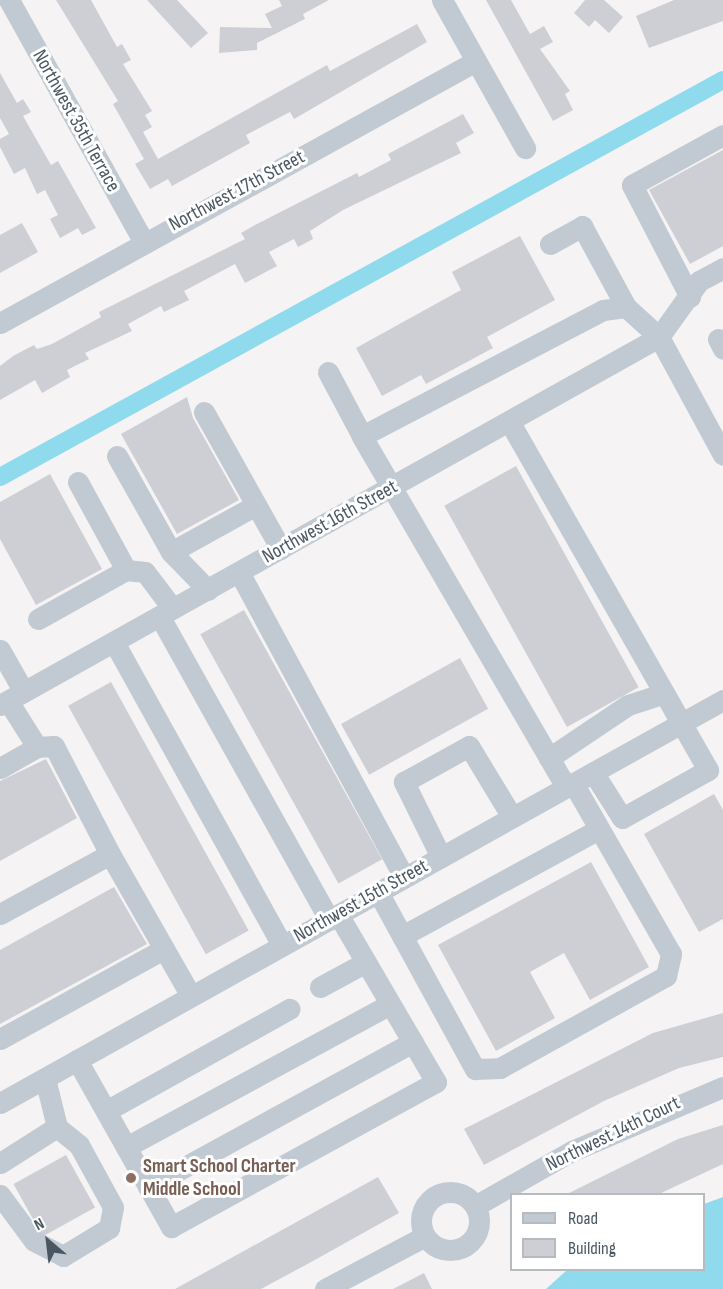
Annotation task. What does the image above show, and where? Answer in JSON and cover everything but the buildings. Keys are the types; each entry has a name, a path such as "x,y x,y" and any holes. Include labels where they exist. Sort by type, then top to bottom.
{"street":[{"name":"Northwest 35th Terrace","path":"9,0 143,241"},
{"path":"442,0 525,148"},
{"name":"Northwest 17th Street","path":"0,323 143,241 476,61"},
{"path":"690,297 632,185 723,135"},
{"path":"550,244 582,226 626,307 659,337 723,455"},
{"path":"659,337 690,297 699,281 723,268"},
{"path":"362,436 603,310 626,307"},
{"name":"Northwest 16th Street","path":"11,699 659,337"},
{"path":"328,372 389,489 441,566 549,758 599,829 671,954 666,976 501,1068 475,1069 378,892"},
{"path":"204,412 281,549"},
{"path":"509,421 708,770 622,818 594,772"},
{"path":"117,456 171,552 208,590"},
{"path":"78,483 126,570"},
{"path":"171,552 256,505"},
{"path":"39,620 126,570 145,572 333,917 366,962 436,1082 171,1227 77,1060"},
{"path":"239,572 405,877"},
{"path":"114,642 282,945"},
{"path":"0,650 11,699 37,747"},
{"path":"549,758 628,705 664,693"},
{"name":"Northwest 15th Street","path":"0,1103 723,700"},
{"path":"0,768 37,747 54,746 110,854 191,996"},
{"path":"441,856 404,782 468,746 512,818"},
{"path":"402,936 599,829"},
{"path":"0,914 110,854"},
{"path":"0,1039 164,949"},
{"path":"320,987 366,962"},
{"path":"126,1147 390,1004"},
{"path":"105,1111 289,1009"},
{"path":"148,1187 413,1042"},
{"path":"0,1195 33,1241 63,1256 109,1228 113,1207 79,1145 57,1127 45,1078"},
{"name":"Northwest 14th Court","path":"475,1206 572,1151 723,1087"},
{"path":"0,1162 57,1127"},
{"path":"457,1193 475,1206 478,1228 464,1246 442,1249 425,1236 422,1214 435,1196 457,1193"},
{"path":"325,1289 425,1236"}],"water":[{"path":"723,1197 723,1289 546,1289 566,1271 705,1271 705,1204"}],"waterway":[{"path":"0,477 723,80"}],"place":[{"name":"Smart School Charter Middle School","path":"131,1178"}]}
